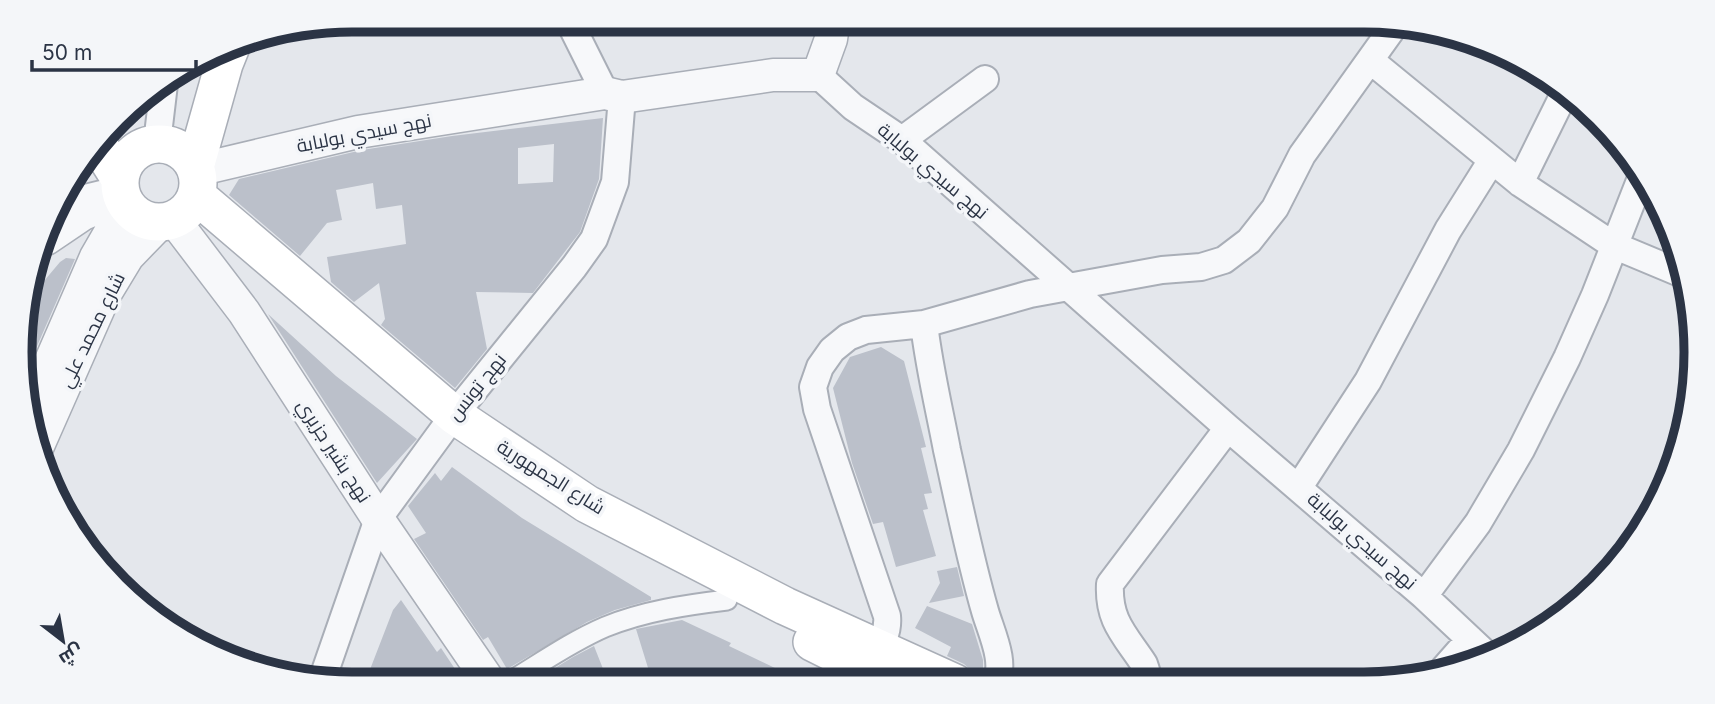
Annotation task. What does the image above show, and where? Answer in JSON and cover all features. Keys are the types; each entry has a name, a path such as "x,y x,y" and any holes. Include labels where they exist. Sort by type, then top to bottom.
{"main road":[{"path":"102,152 135,215 148,221 184,198 227,57"},
{"path":"122,193 122,168 128,158 156,144 225,58"},
{"path":"119,132 177,148 187,156 184,198"},
{"name":"شارع الجمهورية","path":"184,198 449,423 591,527 727,600 874,671"},
{"name":"شارع الجمهورية","path":"449,423 587,503 785,606 874,671"}],"street":[{"path":"576,32 613,95"},
{"path":"818,75 832,32"},
{"path":"874,671 886,637 887,616 817,409 813,387 820,367 832,350 848,337 866,330 924,324 1030,294 1162,270 1201,267 1224,260 1249,241 1275,208 1301,155 1390,33"},
{"path":"1370,60 1520,184 1613,245 1673,270"},
{"name":"نهج سيدي بولبابة","path":"184,198 358,132 773,75 818,75 853,107 902,140 1228,428 1424,596 1481,650"},
{"path":"902,140 985,79"},
{"path":"156,144 163,94"},
{"name":"نهج تونس","path":"326,672 378,519 449,423 575,267 594,239 615,182 613,95"},
{"path":"1520,184 1561,100"},
{"path":"1299,487 1368,381 1448,230 1492,160"},
{"path":"1424,596 1478,523 1521,450 1595,295 1637,187"},
{"path":"58,224 122,193"},
{"name":"شارع محمد علي","path":"35,398 122,193"},
{"name":"شارع محمد علي","path":"42,436 105,294 128,256 184,198"},
{"name":"نهج بشير جزيري","path":"184,198 244,312 378,519 483,672"},
{"path":"924,324 959,507 998,654 999,672"},
{"path":"1145,672 1144,664 1119,629 1112,614 1110,584 1228,428"},
{"path":"526,672 606,627 676,606 727,600"},
{"path":"1451,660 1470,639"}],"building":[{"path":"603,118 599,179 580,232 533,293 476,292 487,349 455,388 381,325 385,319 379,283 354,302 331,282 327,257 406,244 402,205 376,209 373,183 336,190 342,220 327,223 300,256 229,195 239,179 362,150","holes":["554,144 553,182 518,184 518,148"]},
{"path":"66,258 75,259 32,358 32,331 38,288"},
{"path":"268,314 336,376 417,439 377,483"},
{"path":"881,347 904,361 926,447 921,448 932,493 924,494 928,509 923,510 936,556 896,567 883,522 873,524 852,463 833,388 850,357"},
{"path":"452,467 522,518 651,597 651,600 615,610 587,622 507,669 488,637 483,640 414,539 426,533 408,506 435,473 441,481"},
{"path":"957,567 964,596 929,603 940,583 937,571"},
{"path":"401,600 437,652 441,648 457,672 369,672 393,610"},
{"path":"927,606 972,624 983,660 983,670 973,672 964,664 947,656 951,647 915,628"},
{"path":"682,620 783,672 649,672 636,629"},
{"path":"594,646 604,672 549,672"}]}
